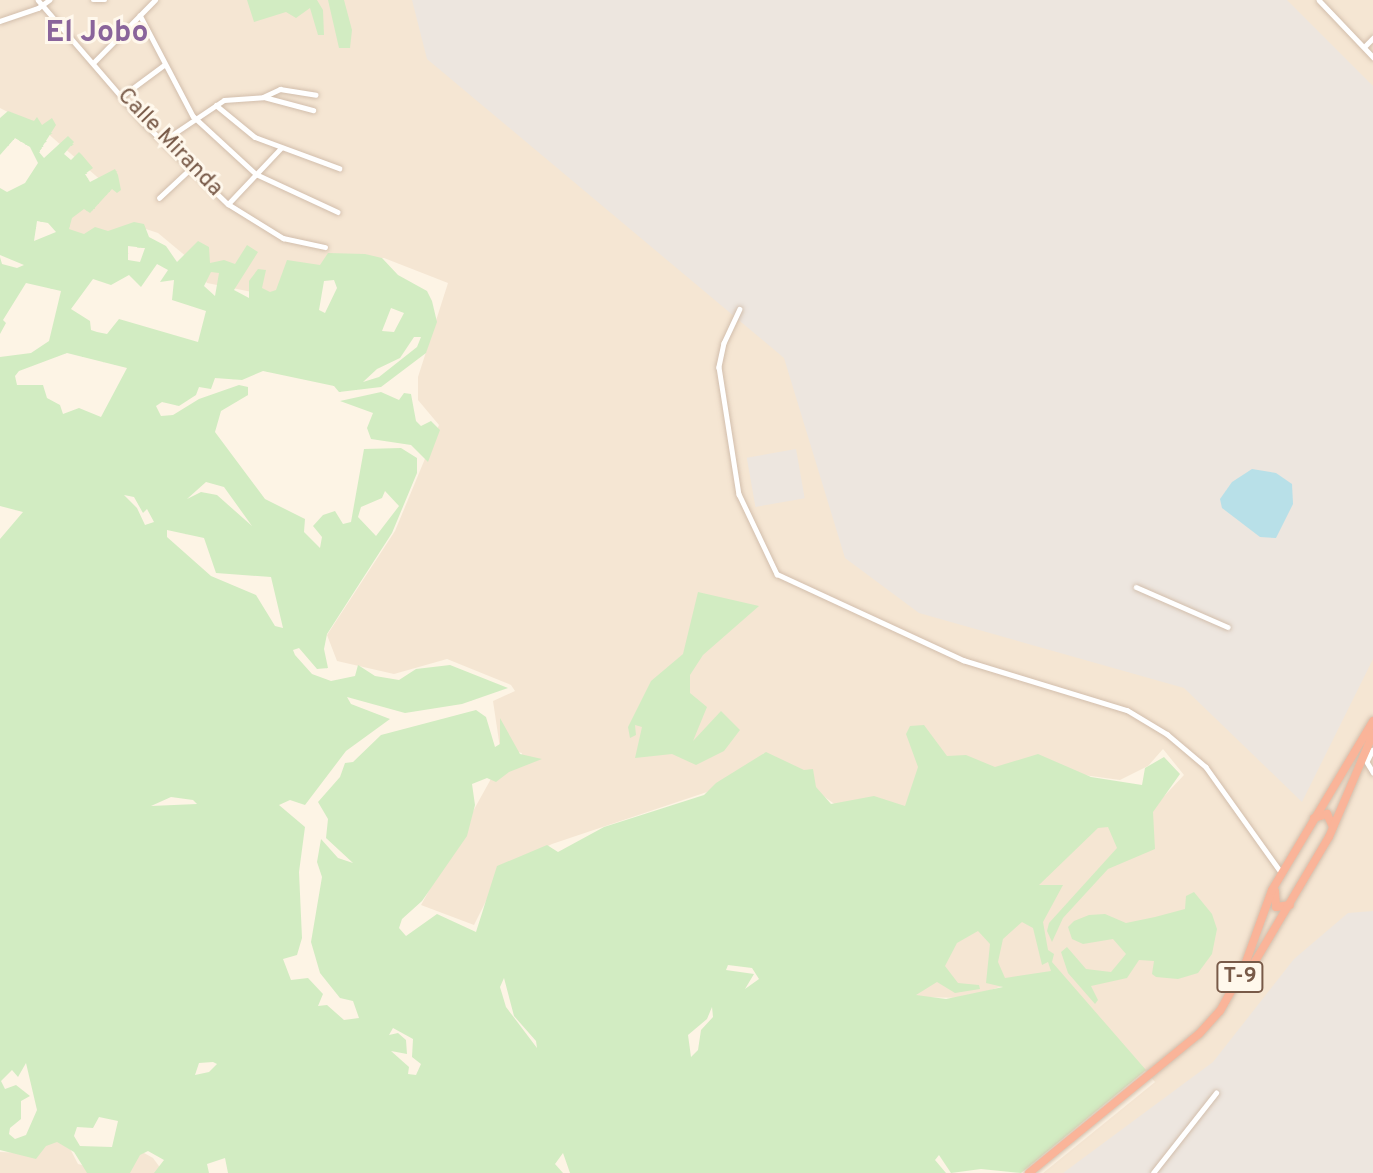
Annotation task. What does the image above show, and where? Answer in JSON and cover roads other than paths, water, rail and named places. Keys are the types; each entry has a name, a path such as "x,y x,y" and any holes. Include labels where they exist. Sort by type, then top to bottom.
{"highway":[{"name":"T-9","path":"1029,1173 1199,1034 1220,1011 1243,970 1283,869 1308,823 1373,721"},
{"name":"T-9","path":"1035,1173 1213,1027 1293,903 1333,830 1373,734"},
{"path":"1308,823 1327,814 1333,830"},
{"name":"T-9","path":"1283,869 1273,901 1281,909 1293,903"}],"street":[{"name":"Calle Miranda","path":"38,0 189,170 228,204 283,238 325,247"},
{"path":"0,21 43,6 49,0"},
{"path":"93,0 105,0"},
{"path":"94,62 155,0"},
{"path":"1319,0 1373,57"},
{"path":"140,15 164,65 195,118 256,174 338,212"},
{"path":"1364,47 1373,38"},
{"path":"122,96 164,65"},
{"path":"263,97 280,89 316,95"},
{"path":"163,141 215,105 248,96 263,97 313,110"},
{"path":"215,105 256,137 339,168"},
{"path":"228,204 281,148"},
{"path":"159,198 189,170"},
{"path":"740,309 724,343 719,367 739,494 777,574 963,660 1128,710 1167,734 1206,767 1283,869"},
{"path":"1136,587 1228,627"},
{"path":"1373,750 1367,762 1373,772"},
{"path":"1153,1173 1216,1093"}],"water":[{"path":"1252,469 1276,473 1292,484 1293,504 1276,538 1260,537 1222,508 1220,499 1232,482"}],"district":[{"name":"El Jobo","path":"97,34"}]}
